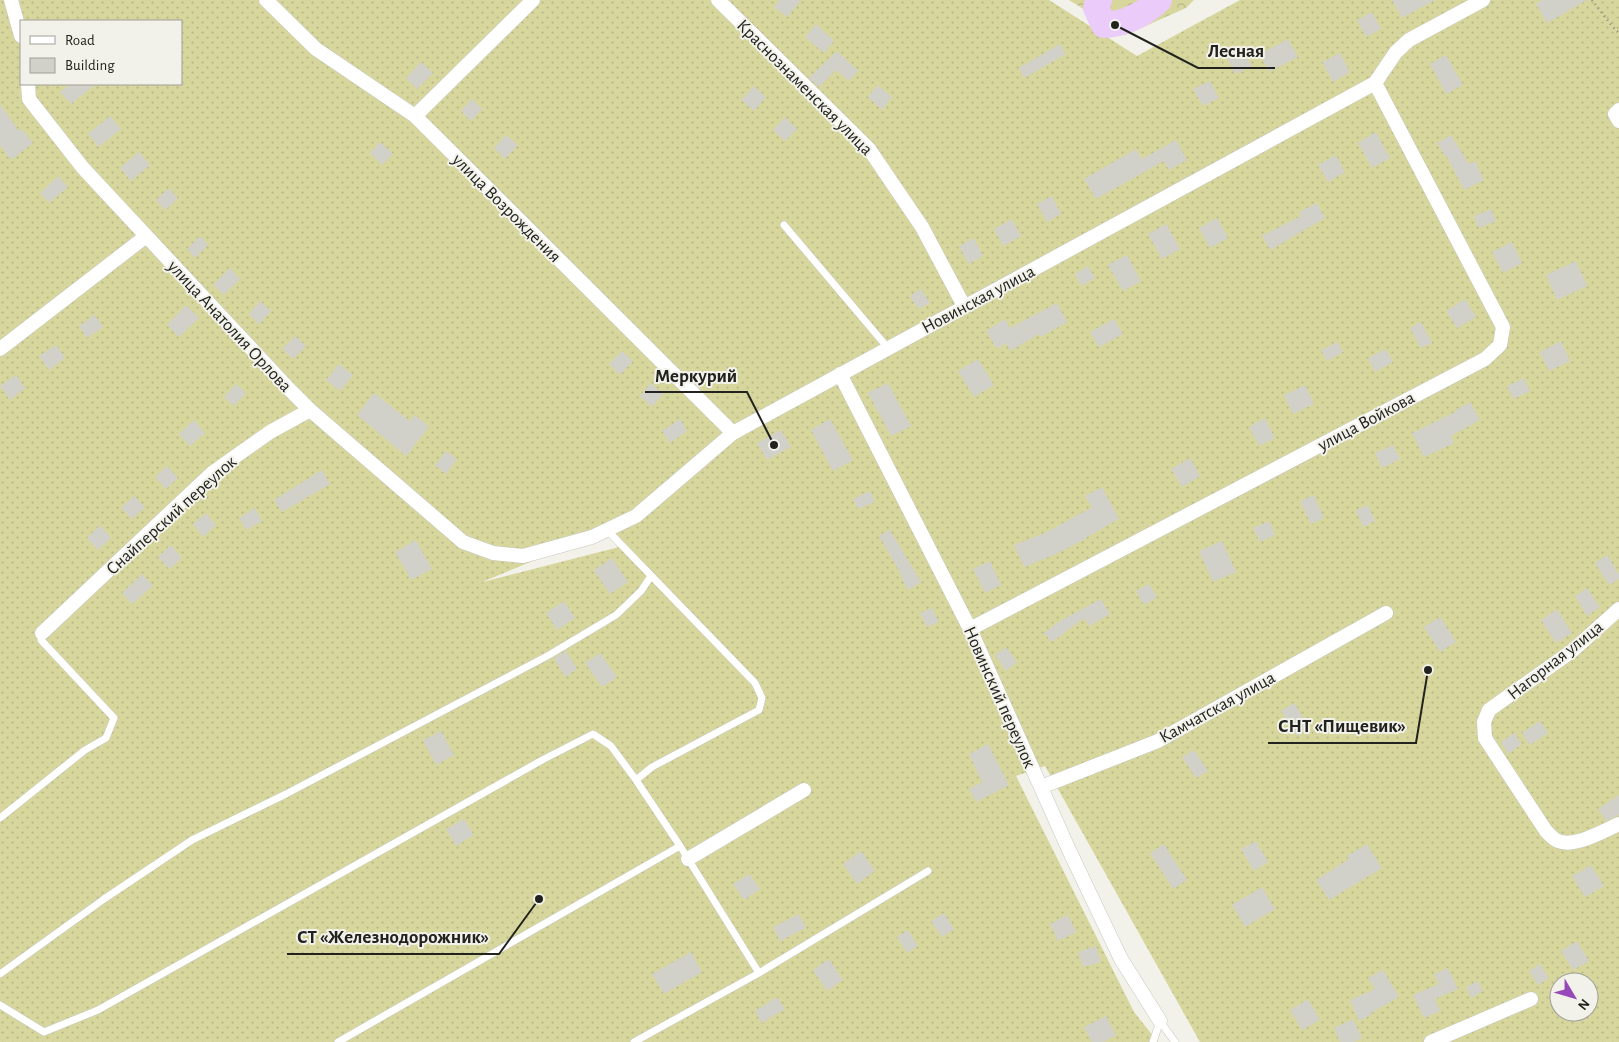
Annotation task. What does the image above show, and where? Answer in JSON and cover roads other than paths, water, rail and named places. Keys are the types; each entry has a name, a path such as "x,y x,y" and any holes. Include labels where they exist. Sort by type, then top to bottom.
{"street":[{"path":"11,0 20,32"},
{"name":"улица Возрождения","path":"266,0 316,49 415,116 733,433"},
{"path":"415,116 533,0"},
{"name":"Краснознаменская улица","path":"718,0 869,149 922,228 964,306"},
{"name":"Новинская улица","path":"463,542 493,554 522,556 592,537 636,516 733,433 1375,83 1396,52 1410,40 1483,0"},
{"name":"улица Войкова","path":"970,629 1485,359 1500,345 1502,327 1375,83"},
{"name":"улица Анатолия Орлова","path":"28,85 29,98 83,168 310,410 463,542"},
{"path":"0,349 146,237"},
{"name":"Новинский переулок","path":"840,374 970,629 1121,959 1160,1021"},
{"name":"Снайперский переулок","path":"42,633 212,473 270,432 310,410"},
{"name":"Нагорная улица","path":"1619,609 1572,651 1489,710 1484,722 1485,738 1546,831 1556,840 1574,843 1619,824"},
{"name":"Камчатская улица","path":"1041,787 1158,740 1386,613"},
{"path":"688,860 804,790"},
{"path":"1431,1042 1531,999"}],"lane":[{"path":"784,225 888,348"},
{"path":"607,530 755,683 762,698 758,710 652,767 636,780"},
{"path":"0,974 104,899 192,840 330,771 549,655 616,615 641,591 651,576"},
{"path":"0,817 85,750 106,738 114,718 41,640 42,633"},
{"path":"0,1005 44,1032 98,1010 536,764 593,734 612,746 636,780 680,846 759,973"},
{"path":"338,1042 680,846"},
{"path":"634,1042 759,973 928,871"},
{"path":"1153,1042 1160,1021"},
{"path":"1160,1021 1175,1042"}],"waterway":[{"path":"1099,0 1096,8 1104,25 1120,23 1134,18 1159,0"}],"place":[{"name":"Лесная","path":"1115,25"},
{"name":"Меркурий","path":"774,445"},
{"name":"СНТ «Пищевик»","path":"1428,670"},
{"name":"СТ «Железнодорожник»","path":"539,899"}]}
